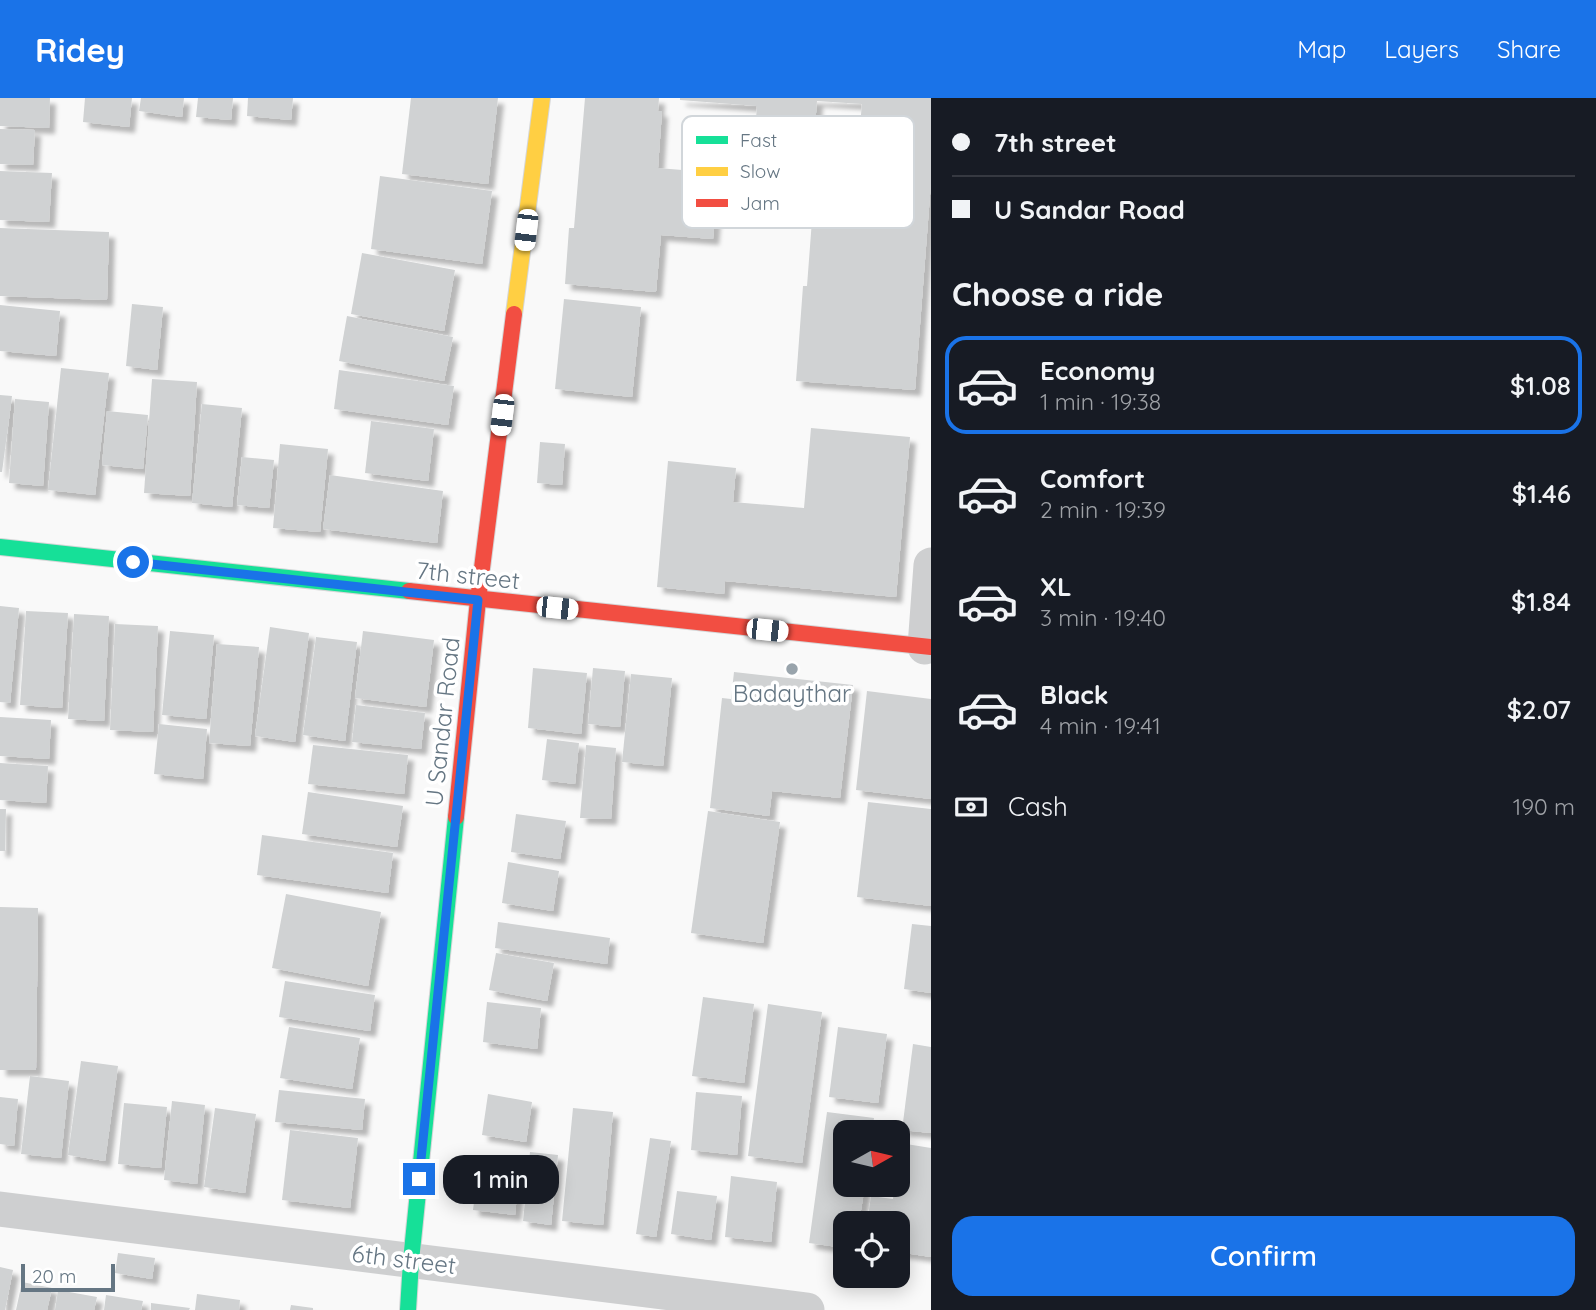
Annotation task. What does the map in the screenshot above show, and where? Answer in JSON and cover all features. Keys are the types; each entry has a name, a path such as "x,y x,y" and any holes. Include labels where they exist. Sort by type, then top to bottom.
{"main road":[{"name":"U Sandar Road","path":"408,1310 478,600 542,98"},
{"name":"7th street","path":"0,547 928,647"}],"street":[{"path":"928,647 931,565"},
{"name":"6th street","path":"0,1209 807,1310"}],"building":[{"path":"0,98 50,98 49,128 0,126"},
{"path":"85,98 132,98 129,127 83,122"},
{"path":"141,98 184,98 182,117 139,111"},
{"path":"198,98 233,98 231,120 196,117"},
{"path":"248,98 293,98 291,120 247,116"},
{"path":"411,98 498,98 488,184 402,174"},
{"path":"585,98 659,98 658,111 662,111 658,168 682,170 682,228 714,228 713,239 661,235 656,292 565,284 569,228 574,228"},
{"path":"931,98 931,182 915,390 796,381 803,286 807,286 811,228 914,228 914,116 861,116 862,104 817,101 816,116 756,116 757,106 680,100"},
{"path":"0,129 35,130 33,165 0,164"},
{"path":"0,171 52,173 49,222 0,220"},
{"path":"380,176 492,191 482,264 371,249"},
{"path":"0,228 109,232 107,300 0,296"},
{"path":"362,253 455,270 444,331 351,314"},
{"path":"564,299 641,307 632,397 555,389"},
{"path":"132,304 163,307 157,370 126,366"},
{"path":"0,305 60,311 56,356 0,351"},
{"path":"347,316 453,337 444,381 339,361"},
{"path":"61,368 109,373 95,495 48,490"},
{"path":"339,370 454,386 448,425 334,409"},
{"path":"152,379 197,382 190,496 144,493"},
{"path":"0,395 12,396 2,472 0,472"},
{"path":"15,399 49,402 43,486 9,483"},
{"path":"202,404 242,408 232,507 192,503"},
{"path":"107,411 148,415 143,469 102,465"},
{"path":"371,421 434,429 428,481 365,473"},
{"path":"811,428 910,437 896,597 725,581 724,594 657,587 668,461 736,468 733,502 804,508"},
{"path":"540,442 565,444 562,485 537,483"},
{"path":"280,444 328,449 320,532 273,528"},
{"path":"242,457 274,460 269,508 237,505"},
{"path":"330,475 443,491 437,543 323,529"},
{"path":"0,606 19,608 10,703 0,702"},
{"path":"26,611 68,613 62,708 20,705"},
{"path":"74,614 109,616 104,721 68,719"},
{"path":"115,624 158,626 153,732 110,730"},
{"path":"270,627 309,633 295,742 255,736"},
{"path":"170,631 214,635 206,719 162,715"},
{"path":"363,631 434,640 426,707 355,698"},
{"path":"316,637 357,642 345,741 303,735"},
{"path":"217,644 259,647 250,746 209,743"},
{"path":"533,668 587,673 581,734 528,728"},
{"path":"593,668 625,671 620,727 588,724"},
{"path":"734,672 853,685 840,798 772,791 769,816 710,808 722,698 731,699"},
{"path":"631,674 672,678 663,766 622,762"},
{"path":"867,691 931,699 931,799 856,790"},
{"path":"356,705 425,713 421,749 352,742"},
{"path":"0,717 51,720 49,759 0,756"},
{"path":"159,724 207,729 203,779 154,774"},
{"path":"547,739 579,743 575,784 542,780"},
{"path":"313,745 408,755 404,794 308,784"},
{"path":"586,745 616,748 611,819 580,818"},
{"path":"0,763 48,766 46,803 0,800"},
{"path":"308,792 403,806 397,847 302,834"},
{"path":"868,802 931,809 931,906 857,897"},
{"path":"0,809 6,809 5,851 0,851"},
{"path":"708,811 780,822 763,943 691,933"},
{"path":"516,814 566,821 560,859 511,852"},
{"path":"262,835 393,853 388,893 257,875"},
{"path":"508,862 559,871 553,911 502,903"},
{"path":"286,894 381,912 368,986 272,968"},
{"path":"0,907 38,908 36,1070 0,1070"},
{"path":"498,922 610,938 607,964 495,948"},
{"path":"912,924 931,926 931,993 904,989"},
{"path":"496,953 554,963 547,1001 489,990"},
{"path":"285,981 375,995 370,1031 279,1017"},
{"path":"703,997 754,1004 744,1083 692,1076"},
{"path":"487,1002 541,1008 537,1049 483,1042"},
{"path":"768,1004 822,1012 802,1163 748,1156"},
{"path":"289,1027 360,1038 352,1089 280,1078"},
{"path":"838,1027 887,1034 878,1103 829,1097"},
{"path":"913,1044 931,1047 931,1133 910,1131 910,1120 903,1120"},
{"path":"81,1061 118,1066 105,1161 68,1155"},
{"path":"30,1076 69,1081 61,1158 21,1154"},
{"path":"279,1090 365,1099 362,1130 275,1122"},
{"path":"696,1092 742,1096 737,1155 691,1150"},
{"path":"488,1094 532,1102 526,1142 482,1135"},
{"path":"0,1097 18,1099 14,1146 0,1144"},
{"path":"172,1101 205,1105 197,1184 164,1180"},
{"path":"124,1103 167,1107 161,1168 118,1164"},
{"path":"215,1108 256,1114 245,1193 204,1187"},
{"path":"573,1108 613,1112 603,1225 562,1221"},
{"path":"827,1112 874,1118 833,1120 833,1197 863,1197 861,1211 833,1211 833,1246 809,1243"},
{"path":"290,1130 358,1138 350,1208 282,1200"},
{"path":"650,1138 671,1141 656,1237 636,1234"},
{"path":"910,1145 931,1148 931,1257 910,1254 910,1211 869,1211 871,1197 910,1197"},
{"path":"530,1152 558,1155 551,1225 523,1221"},
{"path":"478,1169 519,1174 515,1215 473,1210"},
{"path":"731,1176 777,1182 771,1242 725,1237"},
{"path":"677,1191 717,1196 711,1240 671,1234"},
{"path":"118,1253 155,1258 152,1279 115,1273"},
{"path":"0,1267 13,1270 5,1310 0,1310"},
{"path":"22,1282 52,1288 47,1310 16,1310"},
{"path":"58,1290 97,1297 94,1310 55,1310"},
{"path":"197,1294 240,1300 239,1310 195,1310"},
{"path":"106,1295 143,1301 141,1310 104,1310"},
{"path":"151,1303 190,1308 151,1310"},
{"path":"291,1305 313,1308 313,1310 290,1310"}],"traffic: fast":[{"path":"0,547 409,591"},
{"path":"408,1310 456,817"}],"traffic: slow":[{"path":"514,314 542,98"}],"traffic: jam":[{"path":"456,817 478,600 514,314"},
{"path":"409,591 931,647"}],"place":[{"name":"Badaythar","path":"792,669"}],"route":[{"path":"133,562 478,600 419,1179"}]}
